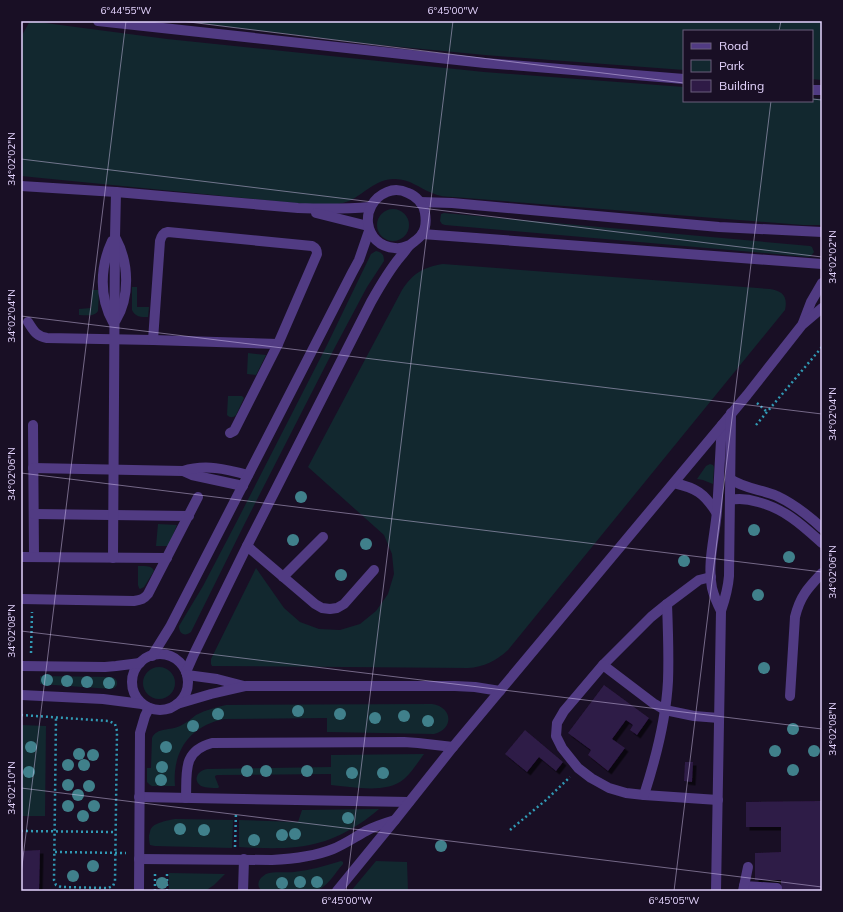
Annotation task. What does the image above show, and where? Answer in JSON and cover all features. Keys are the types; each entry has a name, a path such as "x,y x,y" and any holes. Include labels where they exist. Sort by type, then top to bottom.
{"street":[{"path":"98,21 485,62 683,79"},
{"path":"21,186 116,192 325,210 350,209 370,206"},
{"path":"398,190 414,196 420,202 426,219 422,234 416,241 402,248 394,248 380,243 374,238 369,228 368,216 370,206 382,194 398,190"},
{"path":"113,558 115,340 114,324 105,303 103,288 105,263 115,237 116,192"},
{"path":"420,202 452,203 719,227 822,232"},
{"path":"298,208 369,228"},
{"path":"152,656 170,627 359,260 369,228"},
{"path":"153,340 160,240 164,233 168,232 312,246 315,248 317,254 278,344 234,431 230,433"},
{"path":"422,234 822,264"},
{"path":"114,324 122,308 125,277 123,254 115,237"},
{"path":"186,674 199,643 247,546 371,302 393,265 410,245"},
{"path":"802,325 811,302 822,283"},
{"path":"337,891 452,747 747,395 802,325 822,308"},
{"path":"28,322 37,335 43,338 278,344"},
{"path":"716,891 721,611 729,576 731,413"},
{"path":"33,425 34,557"},
{"path":"721,611 714,594 711,577 722,425"},
{"path":"33,468 183,471 192,468 211,468 229,470 248,475"},
{"path":"183,471 192,475 243,486"},
{"path":"730,479 743,486 766,492 786,501 797,507 822,528"},
{"path":"674,482 699,492 709,501 716,512"},
{"path":"21,599 140,600 145,598 168,558 198,497"},
{"path":"730,500 748,499 771,506 790,516 822,543"},
{"path":"34,514 189,516"},
{"path":"283,576 323,537"},
{"path":"247,546 315,604 322,608 337,608 344,604 374,570"},
{"path":"21,557 168,558"},
{"path":"790,696 795,617 797,607 808,588 822,572"},
{"path":"711,577 699,580 651,617 603,665 564,711 557,723 556,736 562,748 578,768 608,788 626,793 644,795 718,800"},
{"path":"644,795 657,753 665,710 668,682 667,604"},
{"path":"146,706 137,698 134,692 132,676 135,669 145,658 159,654 166,655 178,661 186,674 188,683 186,691 183,698 177,704"},
{"path":"26,666 105,667 140,663"},
{"path":"603,665 653,703 665,710 694,716 719,718"},
{"path":"186,674 217,678 246,686"},
{"path":"21,695 103,699 130,702 156,710 164,710 177,704 211,694 246,686 455,686 500,691"},
{"path":"139,891 140,733 146,706"},
{"path":"186,798 187,766 190,757 196,750 204,745 212,743 404,742 452,747"},
{"path":"139,797 409,802"},
{"path":"139,856 156,859 293,859 313,856 333,849 352,840 365,831 380,824 395,820"},
{"path":"240,859 243,891"},
{"path":"748,867 743,889 777,888"}],"path":[{"path":"756,425 822,347"},
{"path":"26,666 32,600"},
{"path":"21,715 109,721 115,724 118,731 115,881 113,886 108,888 61,887 56,885 54,880 56,718"},
{"path":"510,830 546,800 578,768"},
{"path":"236,798 240,859"},
{"path":"21,831 116,832"},
{"path":"55,852 115,853 139,856"},
{"path":"155,891 156,859"},
{"path":"167,859 167,891"}],"green space":[{"path":"30,21 167,39 484,72 683,87 683,102 813,102 813,98 822,99 822,225 803,225 445,197 400,179 388,179 382,181 349,201 324,206 21,176 21,37"},
{"path":"181,21 815,21 822,23 822,80 813,79 813,30 683,30 683,70 485,55 370,44"},
{"path":"390,209 396,209 406,216 409,225 408,231 402,238 396,241 390,241 380,234 377,228 377,222 384,212"},
{"path":"444,213 810,246 814,252 809,257 445,225 440,221 441,214"},
{"path":"376,251 382,254 384,261 367,287 334,349 191,632 189,634 181,633 179,626 203,586 236,523 327,345 371,254"},
{"path":"443,264 770,289 778,291 784,295 786,305 785,310 508,650 499,657 485,665 468,668 212,666 211,659 256,568 284,608 300,622 319,629 340,630 360,624 376,611 388,594 394,574 392,554 384,535 308,467 402,290 415,275 430,267"},
{"path":"132,287 137,287 137,307 149,307 148,317 141,317 133,312"},
{"path":"92,290 99,290 98,311 92,315 79,315 79,309 91,308"},
{"path":"248,353 266,355 256,375 247,374"},
{"path":"228,396 242,396 244,398 236,415 233,417 229,417 227,415"},
{"path":"710,464 714,467 713,484 697,479 706,466"},
{"path":"158,524 177,525 169,545 167,546 156,546"},
{"path":"138,566 150,567 154,571 144,587 140,589 138,585"},
{"path":"156,667 162,667 171,671 175,683 171,695 162,699 156,699 147,695 143,686 143,680 147,671"},
{"path":"40,676 112,677 117,681 117,685 111,689 40,684"},
{"path":"432,704 444,709 448,718 448,723 445,728 434,734 327,732 327,718 224,719 212,722 193,734 180,751 175,773 175,786 152,786 147,782 147,768 151,768 152,738 154,735 160,731 176,728 196,715 215,708 226,705"},
{"path":"21,725 46,726 45,816 21,816"},
{"path":"424,754 404,779 389,787 359,788 331,785 331,774 217,775 215,777 219,787 218,788 203,787 198,784 197,781 197,776 199,773 207,769 331,767 331,755"},
{"path":"379,809 351,829 320,843 290,848 239,847 239,820 298,822 302,810"},
{"path":"175,819 233,820 232,848 150,845 149,835 152,827 162,822"},
{"path":"341,861 343,864 330,880 323,887 315,891 262,891 258,884 261,878 266,874 306,870"},
{"path":"376,861 407,862 408,891 351,891"},
{"path":"169,873 225,874 214,885 205,891 169,891"}],"building":[{"path":"604,685 649,718 637,735 630,730 633,725 626,720 612,739 625,748 608,771 588,755 591,750 568,733"},
{"path":"525,730 563,762 556,771 539,757 527,772 505,754"},
{"path":"685,762 693,762 692,782 684,781"},
{"path":"822,801 822,891 781,891 781,880 755,880 755,853 781,852 781,827 746,827 746,802"},
{"path":"40,850 39,891 21,891 21,851"}]}
